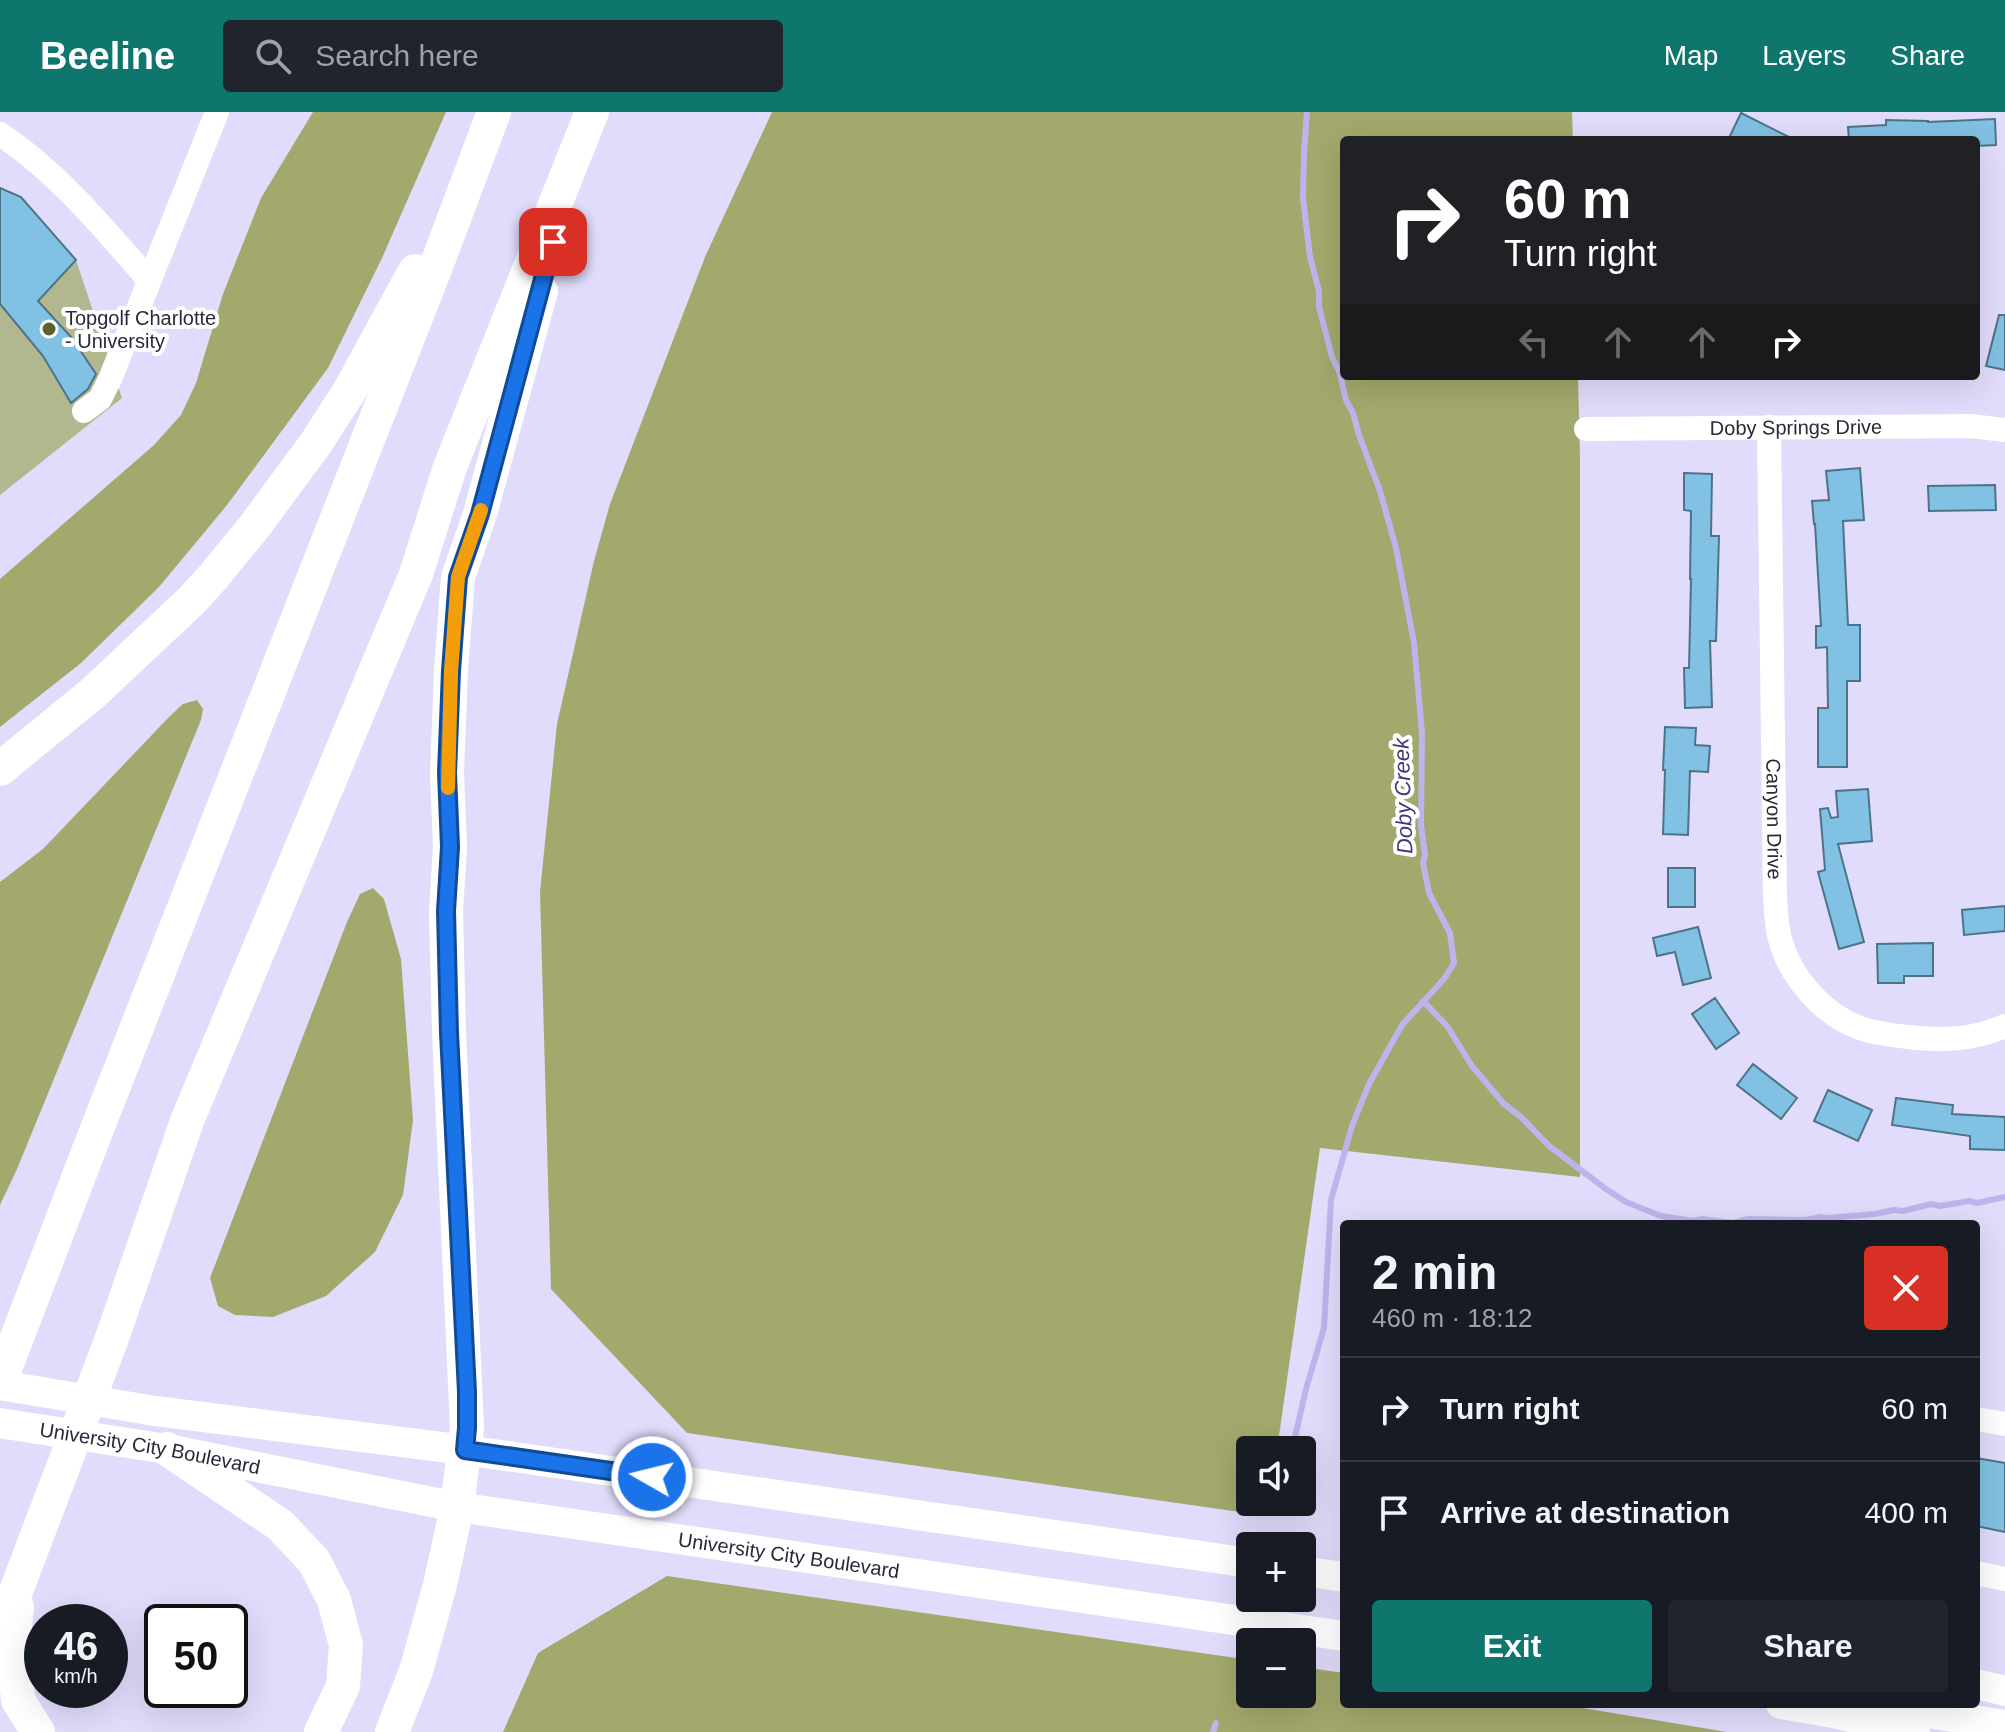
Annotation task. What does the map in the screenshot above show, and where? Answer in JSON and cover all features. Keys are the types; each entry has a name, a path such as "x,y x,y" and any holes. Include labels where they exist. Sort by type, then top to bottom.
{"highway":[{"path":"0,1384 494,112"},
{"path":"0,1633 111,1341 187,1121 416,574 450,467 592,112"},
{"path":"0,769 93,693 191,601 254,527 316,443 350,390 480,151"},
{"path":"392,1732 420,1656 440,1585 457,1507 467,1428 446,911 450,847 447,773 458,577 480,514 541,292 571,167"},
{"path":"155,1448 280,1525 314,1561 334,1600 346,1645 343,1686 321,1732"},
{"path":"19,1584 13,1645 18,1700 38,1732"}],"main road":[{"name":"University City Boulevard","path":"0,1384 155,1411 465,1450 1236,1561"},
{"name":"University City Boulevard","path":"0,1423 155,1448 457,1507 1340,1635"},
{"path":"1316,1573 1340,1576"},
{"path":"1980,1685 2005,1691"},
{"path":"1804,1708 1915,1732"},
{"path":"1833,1713 1850,1708"},
{"path":"1897,1708 2005,1725"}],"street":[{"path":"84,411 100,399 217,112"},
{"path":"0,134 75,195 149,280"},
{"name":"Doby Springs Drive","path":"1586,429 1971,426 2005,430"},
{"name":"Canyon Drive","path":"1769,427 1775,896 1783,949 1796,974 1824,1006 1860,1028 1882,1034 1944,1040 1985,1035 2005,1026"},
{"path":"1980,1420 2005,1424"},
{"path":"1980,1574 2005,1579"}],"green space":[{"path":"313,112 446,112 382,258 328,368 227,505 159,587 81,663 0,727 0,579 154,445 181,415 196,383 223,294 261,198"},
{"path":"772,112 1572,112 1573,136 1340,136 1340,380 1578,380 1580,1177 1320,1148 1279,1436 1236,1436 1236,1511 687,1433 551,1289 540,892 557,724 610,504 705,257"},
{"name":"Topgolf Charlotte - University","path":"0,188 21,197 76,260 122,398 0,495"},
{"path":"197,700 203,709 201,720 0,1205 0,882 43,849 170,716 183,704"},
{"path":"373,888 384,899 401,959 413,1120 403,1195 375,1252 326,1296 273,1317 235,1315 218,1306 210,1278 347,922 360,894"},
{"path":"667,1576 1236,1658 1236,1708 1316,1708 1316,1669 1340,1672 1340,1708 1583,1708 1727,1732 503,1732 538,1653"}],"building":[{"path":"1741,113 1787,136 1730,136"},
{"path":"1995,119 1996,145 1980,146 1980,136 1849,136 1848,127 1886,125 1886,120"},
{"path":"0,188 21,197 76,260 38,301 72,338 96,374 88,389 71,403 43,356 0,304"},
{"path":"1999,315 2005,315 2005,370 1986,366"},
{"path":"1860,468 1864,520 1843,521 1848,625 1860,625 1860,681 1847,681 1847,767 1818,767 1818,708 1828,708 1827,647 1816,648 1816,626 1821,626 1812,501 1829,500 1826,471"},
{"path":"1684,473 1712,474 1711,536 1719,536 1716,641 1710,641 1712,707 1685,708 1684,668 1689,668 1691,511 1684,510"},
{"path":"1995,485 1996,510 1929,511 1928,486"},
{"path":"1665,727 1696,728 1695,745 1710,746 1708,772 1690,771 1688,835 1663,834"},
{"path":"1868,789 1872,841 1838,844 1864,942 1839,949 1818,872 1825,870 1820,809 1828,808 1831,818 1838,817 1836,791"},
{"path":"1668,868 1695,868 1695,907 1668,907"},
{"path":"2005,906 2005,931 1964,935 1962,910"},
{"path":"1698,927 1711,978 1683,985 1675,952 1657,956 1653,938"},
{"path":"1933,943 1933,976 1904,976 1904,983 1878,983 1877,944"},
{"path":"1715,998 1739,1033 1716,1049 1692,1014"},
{"path":"1753,1064 1797,1098 1781,1119 1737,1085"},
{"path":"1828,1090 1872,1110 1858,1141 1814,1121"},
{"path":"1896,1098 1953,1105 1952,1114 2005,1117 2005,1150 1970,1149 1970,1136 1892,1125"},
{"path":"1980,1459 2005,1463 2005,1532 1980,1527"}],"waterway":[{"name":"Doby Creek","path":"1307,112 1303,198 1310,257 1319,291 1319,307 1340,375"},
{"name":"Doby Creek","path":"1295,1436 1324,1328 1331,1200 1352,1126 1369,1084 1402,1025 1444,979 1454,963 1450,933 1429,893 1423,863 1422,733 1414,643 1396,548 1380,491 1341,380"},
{"path":"1423,1001 1447,1026 1472,1066 1504,1104 1549,1146 1626,1202 1661,1216 1687,1220"},
{"path":"1805,1220 1903,1211 1931,1204 1977,1203 2005,1197"},
{"path":"1698,1220 1710,1220"},
{"path":"1744,1220 1805,1220"},
{"name":"Doby Creek","path":"1213,1732 1216,1723"}],"slow traffic":[{"path":"448,788 451,671 458,577 481,510"}],"place":[{"name":"Topgolf Charlotte - University","path":"49,329"}],"route":[{"path":"553,242 480,514 458,577 451,671 447,773 450,847 446,911 467,1392 465,1450 652,1477"}]}
